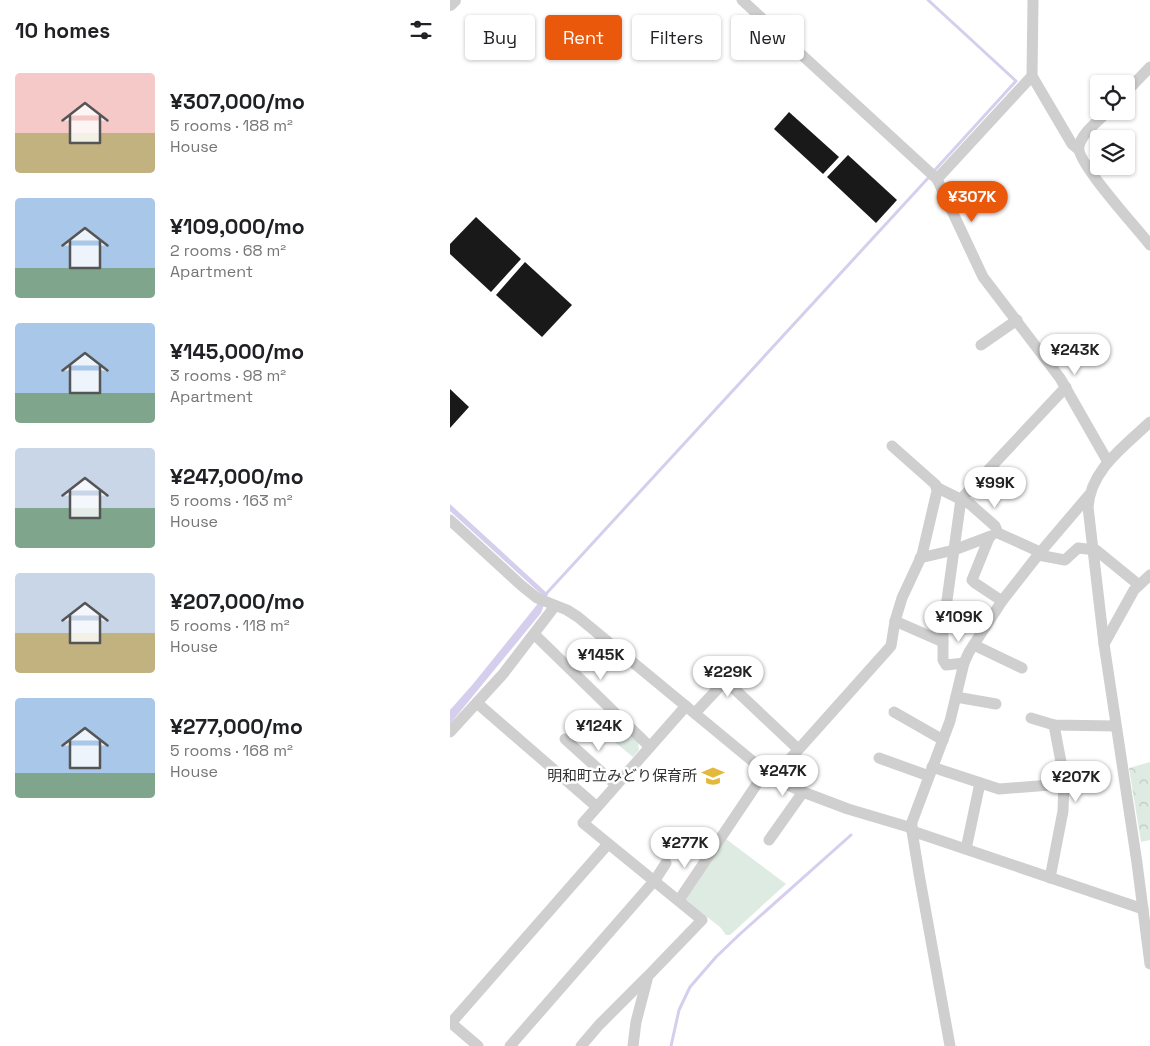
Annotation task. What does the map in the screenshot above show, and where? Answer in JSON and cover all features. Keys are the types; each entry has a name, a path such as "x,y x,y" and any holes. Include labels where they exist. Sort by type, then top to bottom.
{"street":[{"path":"450,4 454,0"},
{"path":"742,0 937,179 984,277 1066,387 1108,462"},
{"path":"1033,0 1032,76 1072,144 1078,149 1083,163 1150,245"},
{"path":"1135,83 1150,67"},
{"path":"937,179 1032,76"},
{"path":"1078,149 1083,137 1099,120"},
{"path":"981,345 1017,320"},
{"path":"964,663 946,665 943,660 943,629 961,499 1066,387"},
{"path":"950,1046 912,822 950,721 964,663 974,645 1002,601 1039,553 1089,495 1099,473 1150,422"},
{"path":"679,900 769,775 798,749 891,646 895,621 902,598 920,558 937,491 936,485 892,446"},
{"path":"936,487 970,504 995,526 993,536 972,576 972,580 1002,601"},
{"path":"1089,495 1091,549 1115,726 1148,933 1150,964"},
{"path":"450,520 537,598 567,610 578,617 769,775 803,792 856,812 871,815 1143,909"},
{"path":"920,558 954,550 993,536 1039,553 1065,560 1078,548 1096,550 1139,585"},
{"path":"1104,644 1134,590 1150,575"},
{"path":"450,732 502,674 534,634 553,605"},
{"path":"895,621 943,642"},
{"path":"534,634 650,747"},
{"path":"974,645 1022,668"},
{"path":"581,1046 599,1025 702,920 583,823 650,747 690,710 726,681 742,664"},
{"path":"726,681 798,749"},
{"path":"956,697 996,704"},
{"path":"477,703 597,807"},
{"path":"894,712 943,740"},
{"path":"1031,718 1054,725 1115,726"},
{"path":"1050,878 1063,811 1063,784 1054,725"},
{"path":"565,739 616,785"},
{"path":"879,758 999,789 1063,784"},
{"path":"966,849 980,783"},
{"path":"769,840 803,792"},
{"path":"478,1046 452,1023 608,844"},
{"path":"510,1046 655,880 666,862"},
{"path":"633,1046 636,1022 648,976"}],"green space":[{"path":"621,726 638,742 639,750 633,757 610,738"},
{"path":"1150,762 1150,840 1141,842 1129,768"},
{"path":"726,839 786,884 730,935 726,935 720,927 684,899"}],"shaded area":[{"path":"450,504 548,594 541,613 450,724 450,710 536,606 542,595 450,511"}],"building":[{"path":"789,112 839,157 823,174 774,129"},
{"path":"848,155 897,200 876,223 827,177"},
{"path":"476,217 521,259 491,292 450,254 450,244"},
{"path":"525,262 572,305 542,337 496,295"},
{"path":"450,389 469,407 450,428"}],"waterway":[{"path":"928,0 1016,81 934,171"},
{"path":"545,595 930,176"},
{"path":"671,1046 679,1010 690,987 716,957 740,934 851,835"}],"place":[{"name":"明和町立みどり保育所","path":"713,776"}]}
